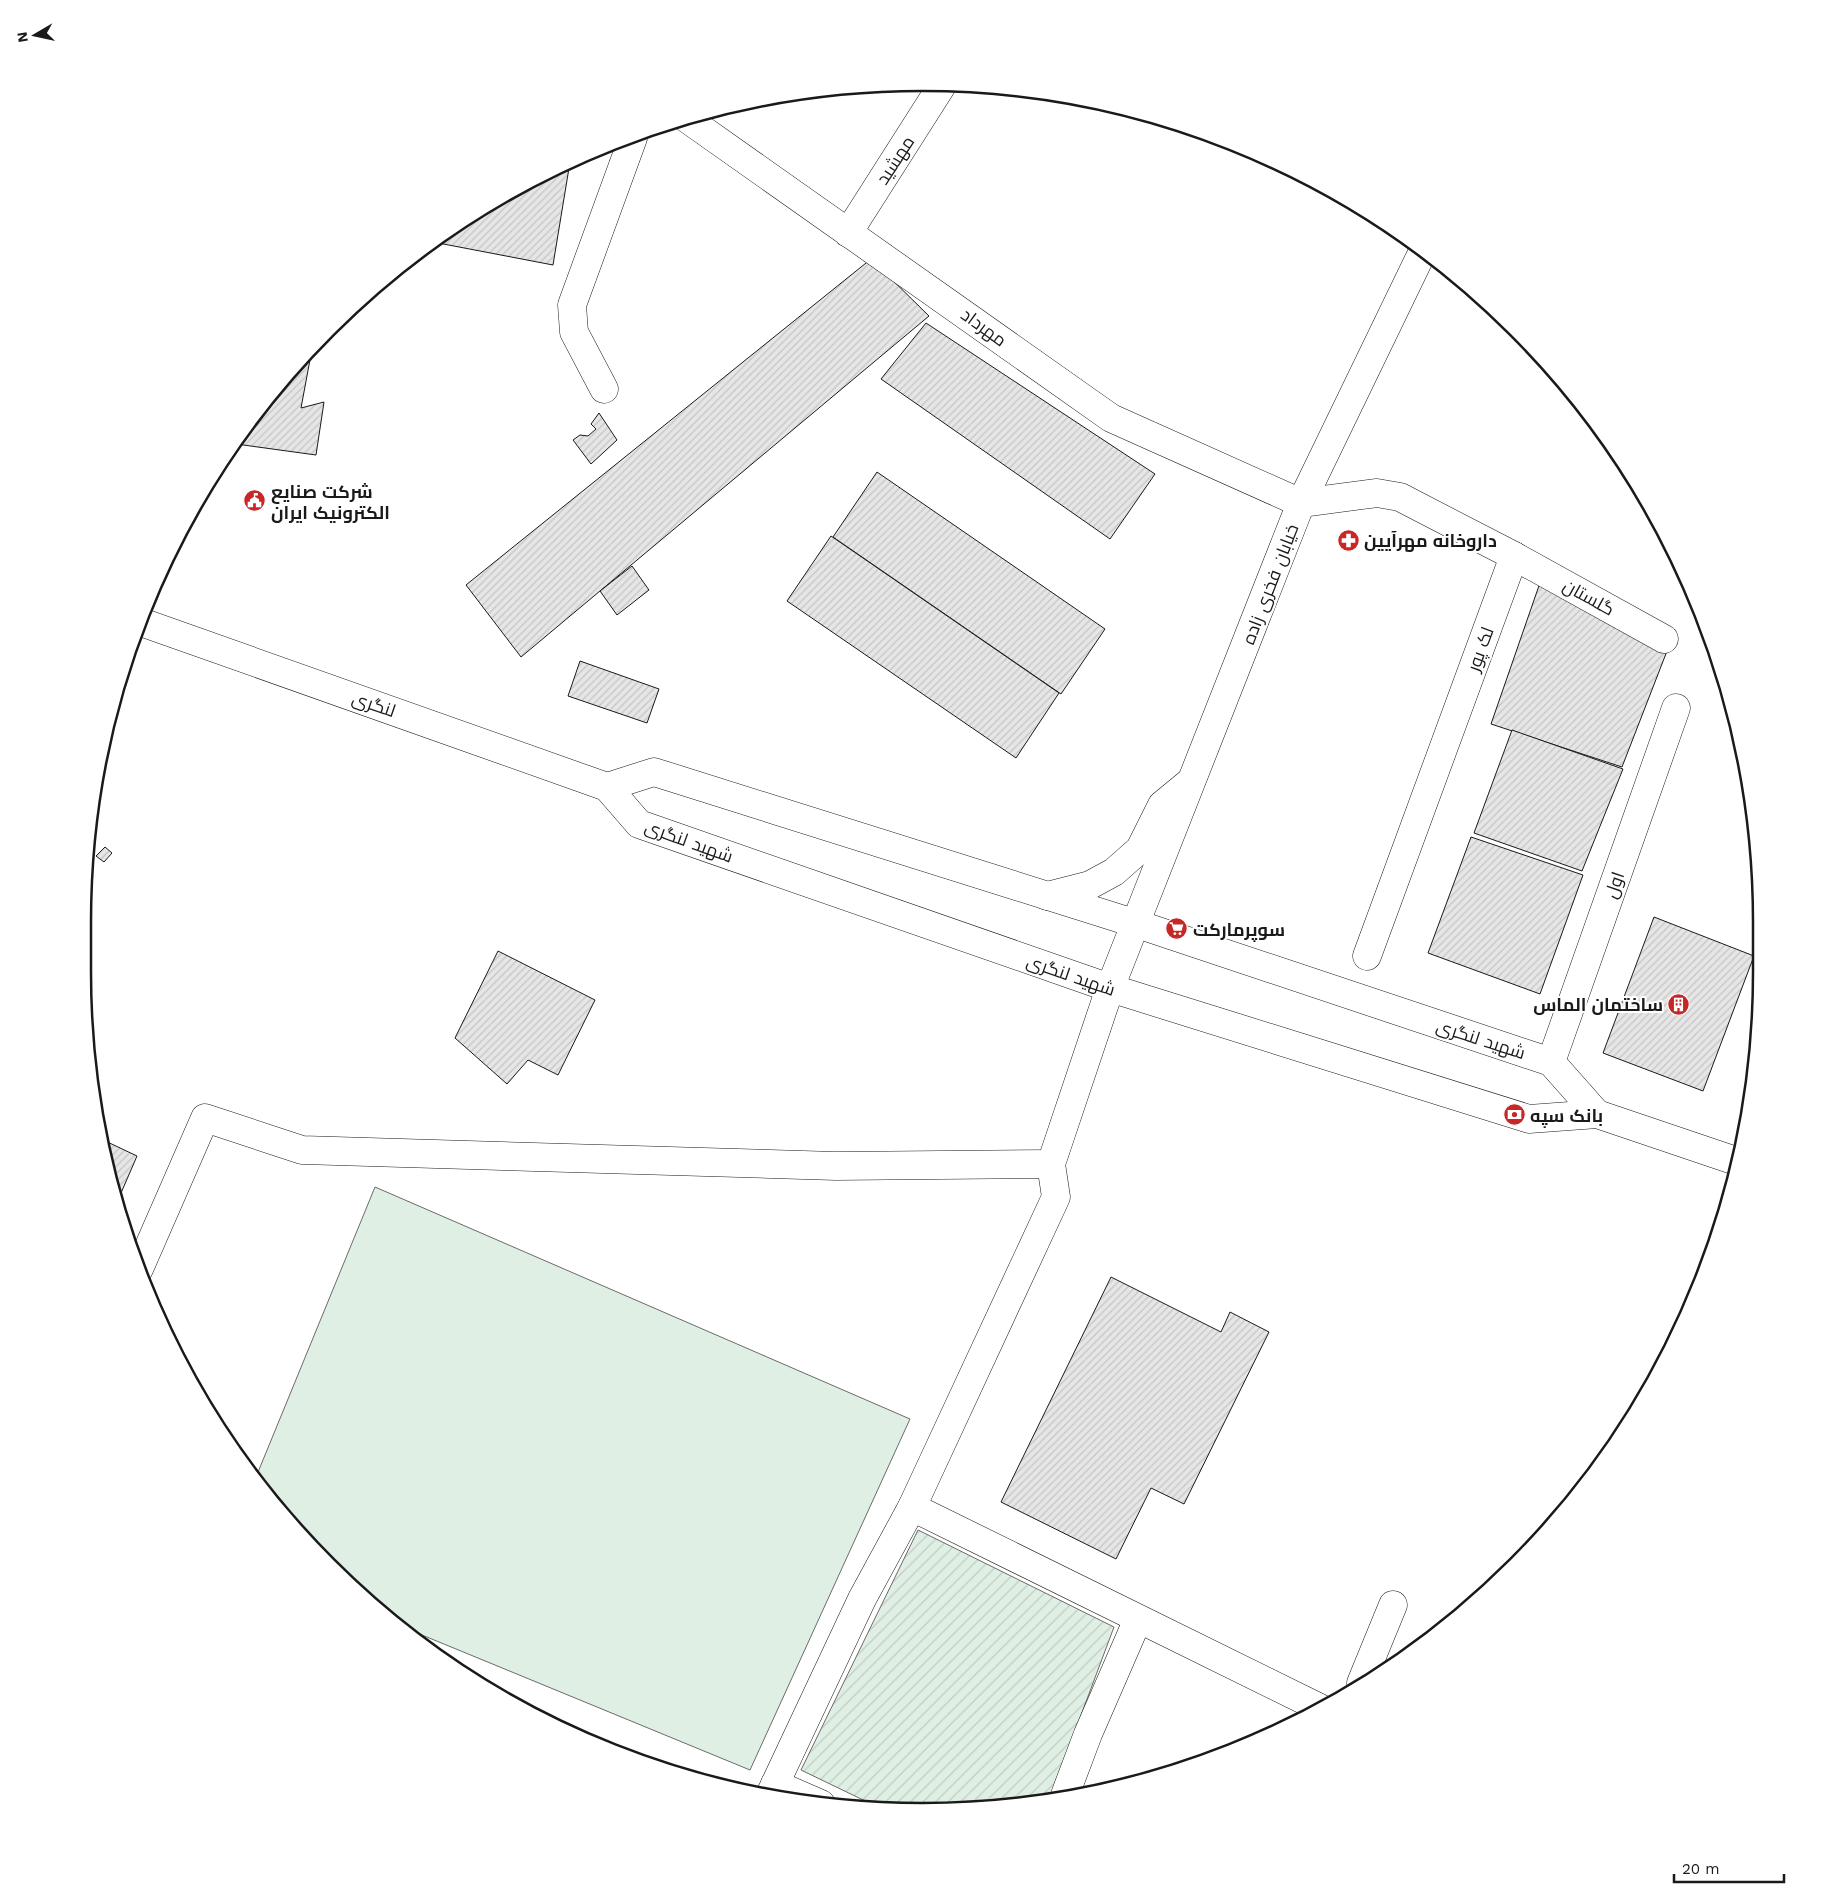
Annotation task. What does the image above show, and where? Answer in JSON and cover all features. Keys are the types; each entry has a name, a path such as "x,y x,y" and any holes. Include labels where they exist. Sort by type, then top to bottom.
{"main road":[{"name":"مهشید","path":"848,233 938,92"},
{"name":"مهرداد","path":"694,124 1111,418 1301,503"},
{"path":"604,389 574,332 572,305 631,144"},
{"name":"خیابان فخری زاده","path":"1051,1164 1110,988 1137,924 1301,503 1420,257"},
{"path":"1301,503 1388,494 1400,497 1514,556"},
{"name":"گلستان","path":"1514,556 1664,639"},
{"name":"لک پور","path":"1367,956 1514,556"},
{"name":"لنگری","path":"147,624 607,787"},
{"name":"اول","path":"1551,1062 1676,708"},
{"name":"شهید لنگری","path":"1551,1062 1137,924 654,772 607,787 639,824 1110,988 1529,1119 1597,1114 1731,1158"},
{"path":"1047,896 1090,885 1114,872 1140,849 1162,805 1193,780"},
{"path":"1551,1062 1597,1114"},
{"path":"143,1260 205,1118 302,1150 836,1166 1051,1164 1056,1197 912,1506 862,1599 773,1789"},
{"path":"912,1506 1312,1704"},
{"path":"1364,1675 1393,1605"},
{"path":"1067,1790 1088,1734 1138,1619"}],"green space":[{"path":"375,1187 910,1419 750,1770 421,1635 374,1597 335,1559 297,1520 258,1471"},
{"path":"918,1530 1114,1627 1052,1792 976,1801 922,1803 868,1801 801,1770"}],"building":[{"path":"569,171 553,265 442,244 507,203"},
{"path":"871,259 929,316 521,657 466,585"},
{"path":"926,323 1155,474 1110,539 881,379"},
{"path":"310,361 301,408 324,402 316,455 242,445 263,416"},
{"path":"599,413 617,440 591,464 573,440 580,435 588,436 596,429 591,424"},
{"path":"877,472 1105,629 1061,694 833,537"},
{"path":"831,536 1059,693 1016,758 787,601"},
{"path":"632,566 649,590 617,615 600,591"},
{"path":"1542,577 1667,651 1622,767 1491,724"},
{"path":"580,661 659,689 647,723 568,696"},
{"path":"1512,730 1623,769 1582,871 1474,833"},
{"path":"1471,837 1583,875 1540,994 1428,953"},
{"path":"105,847 112,853 104,862 96,856"},
{"name":"ساختمان الماس","path":"1654,917 1753,956 1703,1091 1603,1053"},
{"path":"498,951 595,1000 558,1075 528,1060 507,1084 455,1038"},
{"path":"109,1143 137,1156 121,1192"},
{"path":"1111,1277 1221,1332 1230,1312 1269,1332 1184,1504 1151,1488 1116,1559 1001,1502"}],"place":[{"name":"شرکت صنایع الکترونیک ایران","path":"255,501"},
{"name":"داروخانه مهرآیین","path":"1348,540"},
{"name":"سوپرمارکت","path":"1177,929"},
{"name":"ساختمان الماس","path":"1679,1004"},
{"name":"بانک سپه","path":"1514,1115"}]}
